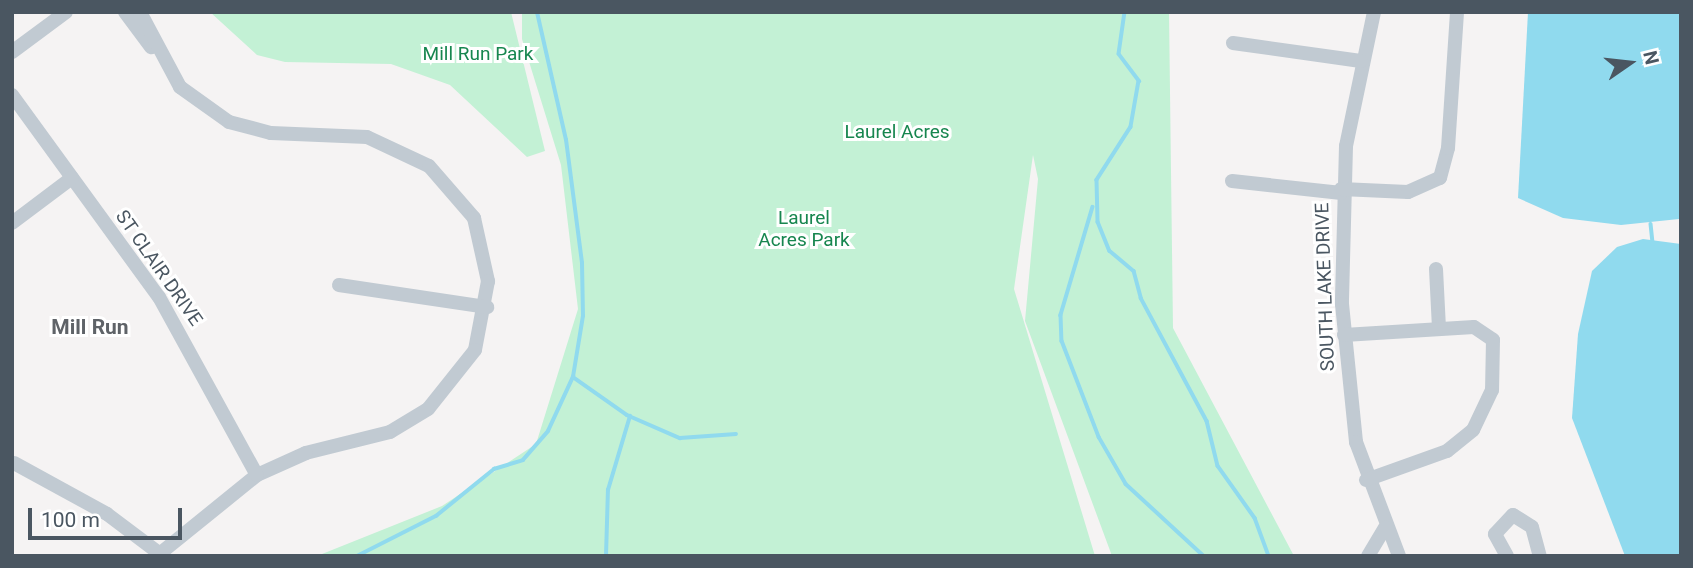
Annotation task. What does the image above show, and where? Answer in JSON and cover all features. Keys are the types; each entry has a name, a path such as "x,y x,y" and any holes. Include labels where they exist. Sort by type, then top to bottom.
{"street":[{"path":"12,52 66,12"},
{"path":"125,12 158,51"},
{"path":"14,463 107,514 158,555 257,475 417,418 467,363 487,307 487,266 474,218 429,166 367,137 271,133 229,122 180,87 158,51 140,12"},
{"name":"SOUTH LAKE DRIVE","path":"1374,12 1361,61 1341,191 1344,335 1366,480 1399,556"},
{"path":"1232,181 1341,191 1408,192 1440,178 1448,148 1457,12"},
{"path":"1233,43 1361,61"},
{"name":"ST CLAIR DRIVE","path":"12,95 190,346 257,475"},
{"path":"12,223 72,178"},
{"path":"1436,269 1439,328"},
{"path":"340,285 487,307"},
{"path":"1344,335 1474,327 1493,340 1485,411 1447,451 1366,480"},
{"path":"1507,556 1495,534 1513,515 1532,527 1540,556"},
{"path":"1368,556 1385,528"}],"green space":[{"name":"Mill Run Park","path":"210,12 511,12 545,151 527,157 450,85 391,64 285,62 257,55"},
{"name":"Laurel Acres Park","path":"522,12 1169,12 1173,328 1294,556 1112,556 1025,321 1038,179 1033,155 1014,289 1095,556 317,556 442,506 536,444 578,309 561,165 522,39"}],"water":[{"path":"1528,12 1681,12 1679,219 1621,225 1563,218 1518,198"},
{"path":"1643,239 1681,244 1681,556 1625,556 1572,418 1578,334 1592,271 1617,247"}],"waterway":[{"path":"357,556 436,516 494,469 523,460 548,431 573,377 583,316 582,263 566,140 537,12"},
{"path":"1125,12 1119,54 1139,81 1131,127 1097,180 1098,222 1110,251 1134,271 1141,298 1207,421 1218,466 1255,518 1269,556"},
{"path":"1093,207 1061,315 1062,341 1099,437 1126,484 1204,556"},
{"path":"1651,224 1653,244"},
{"path":"573,377 627,415 680,438 736,434"},
{"path":"606,556 608,490 630,416"}],"district":[{"name":"Mill Run","path":"90,327"}],"park label":[{"name":"Laurel Acres","path":"897,132"}]}
